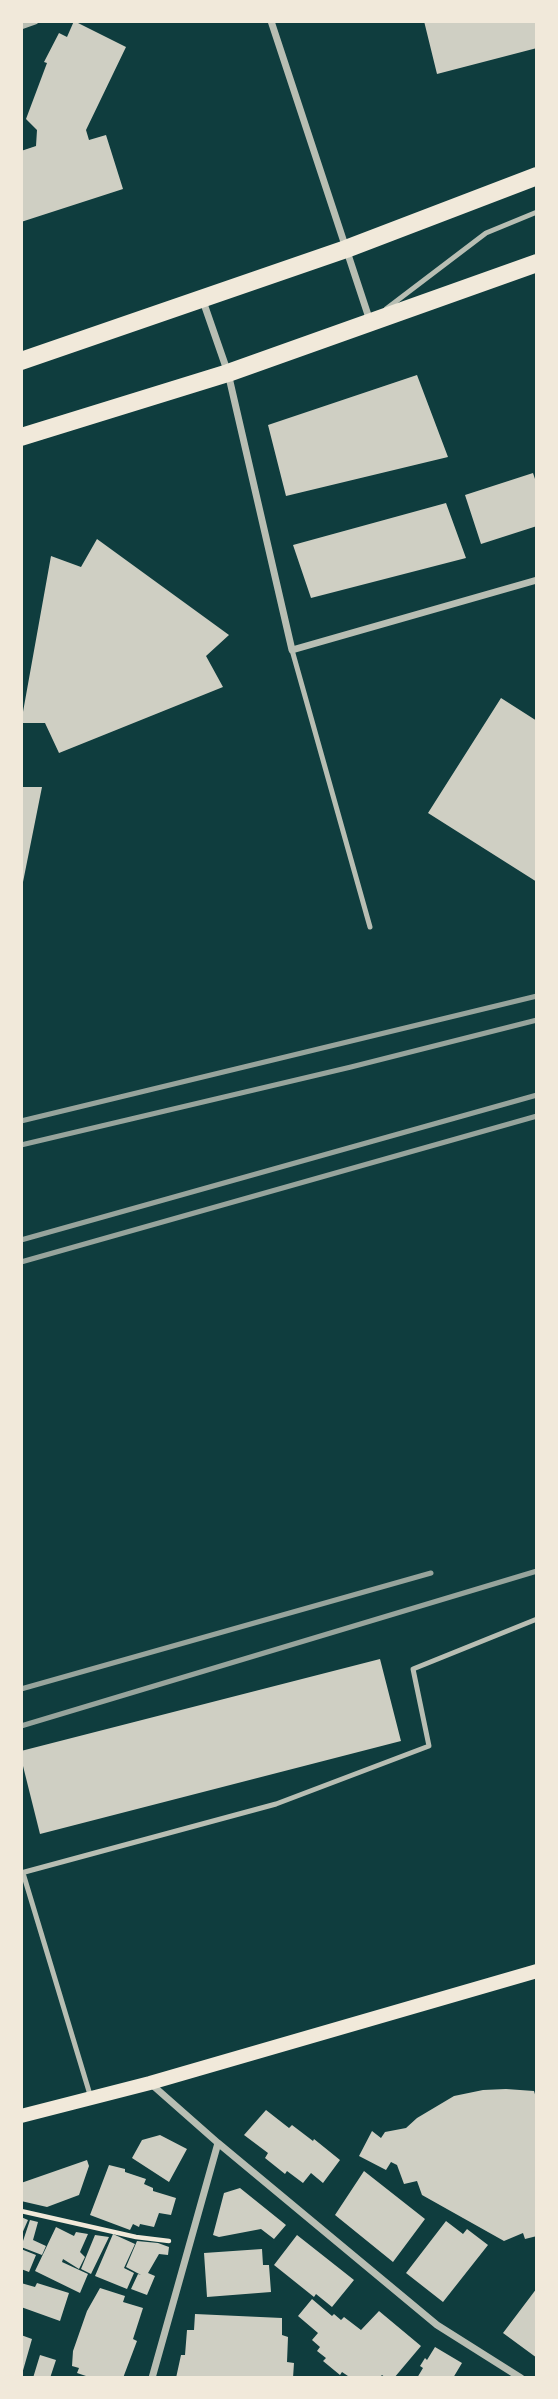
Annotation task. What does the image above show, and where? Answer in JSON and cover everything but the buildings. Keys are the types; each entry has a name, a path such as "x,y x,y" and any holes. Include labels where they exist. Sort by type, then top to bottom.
{"main road":[{"path":"21,360 346,249 537,176"},
{"path":"21,437 228,373 537,263"},
{"path":"21,2116 150,2083 537,1971"}],"street":[{"path":"21,26 35,21"},
{"path":"271,21 370,321"},
{"path":"202,300 228,373 292,650 537,580"},
{"path":"150,2083 218,2144 437,2325 521,2378"},
{"path":"152,2378 218,2144"}],"lane":[{"path":"370,321 486,233 537,212"},
{"path":"292,650 370,927"},
{"path":"91,2098 22,1873 276,1804 429,1746 413,1669 537,1619"}],"path":[{"path":"21,2211 136,2237 190,2243"}],"railway":[{"path":"21,1121 537,996"},
{"path":"21,1145 537,1020"},
{"path":"21,1240 537,1095"},
{"path":"21,1262 537,1116"},
{"path":"21,1726 537,1571"},
{"path":"21,1689 431,1573"}]}
